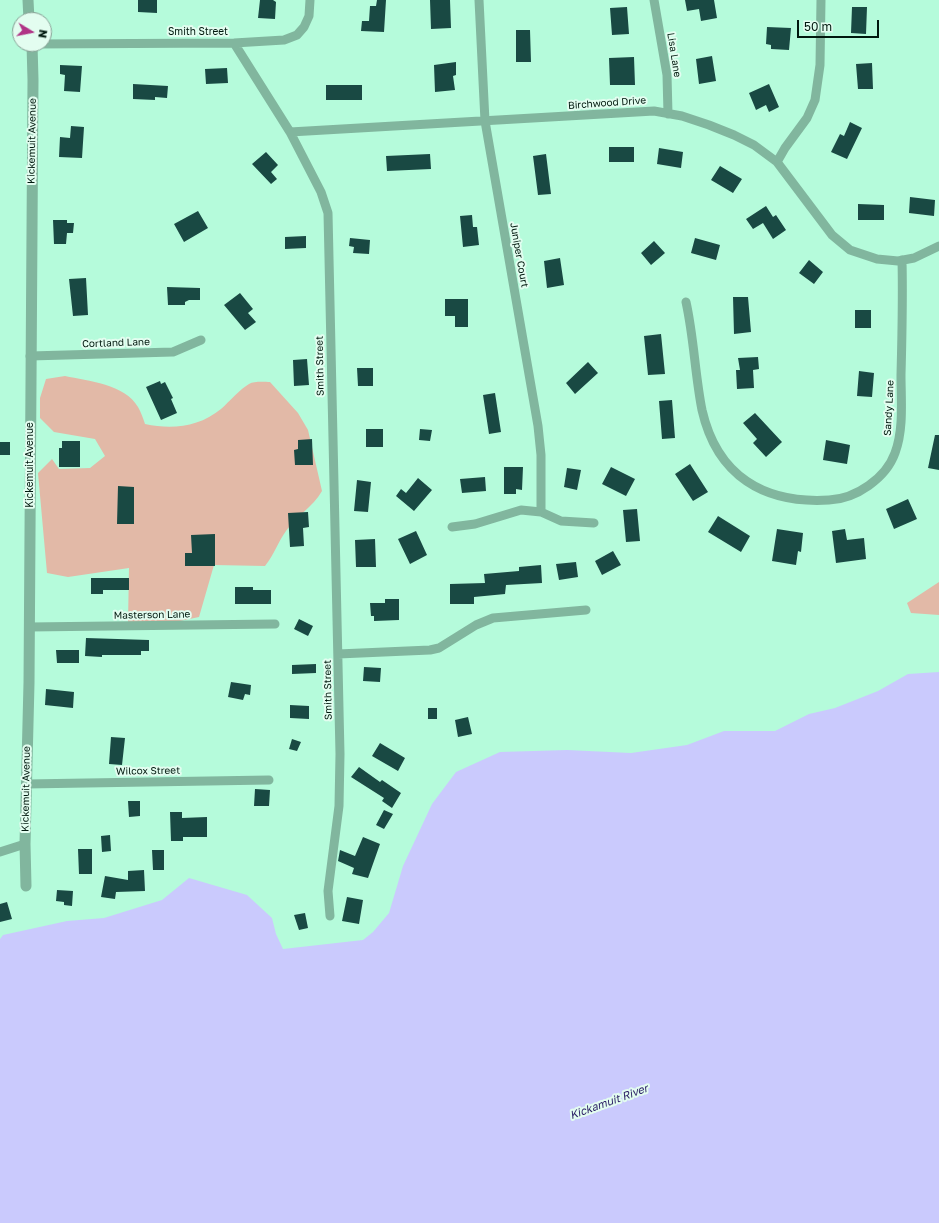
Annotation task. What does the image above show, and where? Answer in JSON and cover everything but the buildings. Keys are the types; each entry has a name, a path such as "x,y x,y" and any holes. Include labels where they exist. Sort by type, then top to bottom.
{"street":[{"path":"28,0 29,12"},
{"path":"234,43 292,39 297,35 307,21 310,0"},
{"name":"Juniper Court","path":"479,0 485,121 538,426 541,455 541,512"},
{"name":"Lisa Lane","path":"654,0 667,75 668,114"},
{"path":"777,162 785,148 807,118 815,100 820,65 821,0"},
{"name":"Smith Street","path":"52,44 234,43 290,132 321,192 328,213 340,784 328,891 330,916"},
{"name":"Kickemuit Avenue","path":"26,886 25,844 29,627 32,52"},
{"name":"Birchwood Drive","path":"290,132 654,111 682,116 734,135 754,145 777,162 820,219 841,243 850,250 878,259 898,261 914,258 939,246"},
{"name":"Sandy Lane","path":"686,302 694,347 702,409 712,440 725,461 743,480 753,487 778,496 805,501 832,500 844,497 873,483 886,470 896,451 901,425 902,260"},
{"name":"Cortland Lane","path":"30,356 173,352 200,340"},
{"path":"452,527 475,524 521,510 541,512 561,521 594,523"},
{"path":"338,654 430,650 439,648 476,626 493,618 586,610"},
{"name":"Masterson Lane","path":"29,627 274,624"},
{"name":"Wilcox Street","path":"26,784 269,780"},
{"path":"0,852 25,844"}],"shaded area":[{"path":"65,376 115,388 132,399 139,409 145,424 165,427 185,426 204,420 221,409 245,386 256,382 270,382 298,413 308,430 322,491 314,502 283,535 265,566 214,565 199,617 175,622 128,623 129,568 68,577 47,573 38,473 52,459 59,469 90,468 105,456 95,439 54,432 40,418 40,398 46,379"},
{"path":"939,582 939,615 911,613 907,603"}],"water":[{"name":"Kickamuit River","path":"939,672 939,1223 0,1223 0,939 3,935 67,921 104,918 162,900 189,878 247,895 272,918 276,934 283,949 363,940 373,932 389,913 403,866 432,804 456,772 500,752 567,750 631,753 687,745 724,731 775,731 809,714 835,708 878,691 908,674"}]}
